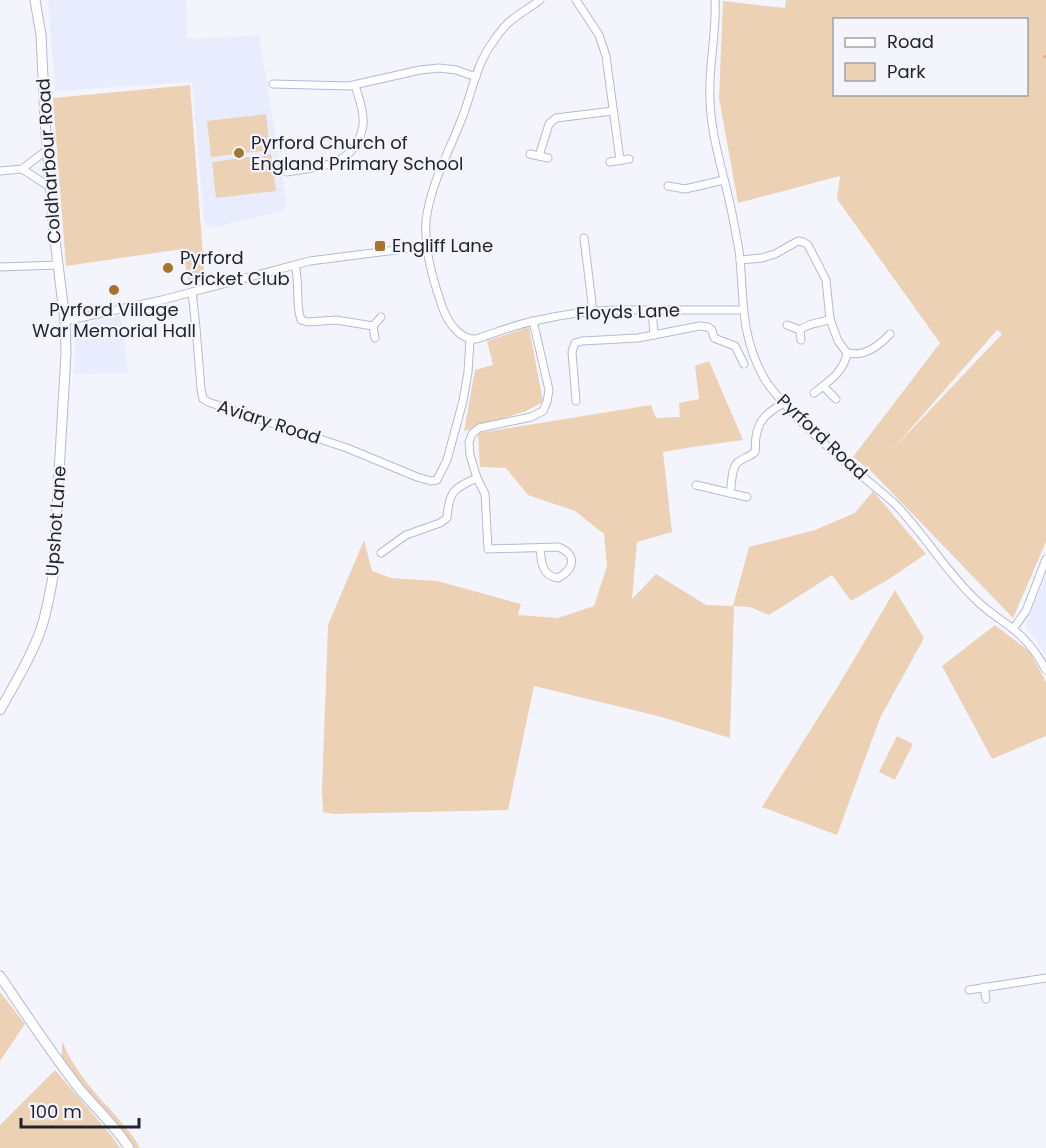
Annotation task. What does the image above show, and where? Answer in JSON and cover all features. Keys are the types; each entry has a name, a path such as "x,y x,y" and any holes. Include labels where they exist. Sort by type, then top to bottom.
{"main road":[{"name":"Coldharbour Road","path":"35,0 41,35 50,187 65,321"},
{"name":"Upshot Lane","path":"0,710 35,643 50,595 65,385 65,321"},
{"path":"0,976 68,1074 129,1148"}],"street":[{"path":"470,340 457,331 444,310 432,270 427,246 426,221 430,199 486,51 507,23 540,0"},
{"path":"576,0 599,35 606,56 620,160"},
{"name":"Pyrford Road","path":"715,0 716,24 709,97 711,115 733,214 740,260 746,330 765,379 783,403 808,429 892,501 964,588 976,601 1013,629 1036,652 1046,670"},
{"path":"273,84 282,80 355,85 439,68 476,76"},
{"path":"286,172 296,166 327,165 341,160 355,147 362,129 363,117 355,85"},
{"path":"539,156 549,124 556,118 613,111"},
{"path":"0,171 22,169 47,150"},
{"path":"530,154 548,158"},
{"path":"610,162 629,159"},
{"path":"22,169 50,187"},
{"path":"668,186 685,189 724,180"},
{"path":"584,238 593,311"},
{"path":"740,260 775,254 798,241 807,245 826,280 830,319 838,340 847,353 842,369 814,393"},
{"path":"65,321 162,300 294,265 427,246"},
{"path":"0,267 58,265"},
{"path":"294,265 298,277 298,303 302,320 308,322 336,320 373,326"},
{"name":"Aviary Road","path":"192,292 203,399 347,448 431,481 437,480 447,460 463,401 470,340"},
{"name":"Floyds Lane","path":"470,340 533,321 593,311 613,309 743,310"},
{"path":"652,310 654,335"},
{"path":"373,326 381,317"},
{"path":"800,330 805,325 830,319"},
{"path":"533,321 549,390 543,411 531,417 479,428 472,434 469,442 470,455 477,478 485,494 488,549 558,547 567,550 571,555 572,563 569,571 558,578 551,577 545,572 541,562 540,548"},
{"path":"787,325 800,330"},
{"path":"373,326 375,338"},
{"path":"576,401 572,352 575,343 582,341 638,338 700,326 708,327 714,338 735,346 744,364"},
{"path":"800,330 801,340"},
{"path":"847,353 861,353 887,343 890,334"},
{"path":"823,386 836,399"},
{"path":"730,493 735,466 739,461 749,458 755,452 755,439 761,420 783,403"},
{"path":"381,554 406,535 440,523 447,518 449,499 455,490 462,484 477,478"},
{"path":"696,485 747,497"},
{"path":"1013,629 1026,611 1046,559"},
{"path":"969,990 1046,978"},
{"path":"984,987 986,999"}],"shaded area":[{"name":"Pyrford Church of England Primary School","path":"48,0 186,0 187,39 259,35 287,204 284,211 212,228 204,223 192,82 55,91"},
{"path":"121,315 128,373 74,374 76,327"},
{"path":"1046,574 1046,655 1025,626"}],"green space":[{"path":"786,0 1046,0 1046,542 1013,618 872,472 853,457 940,343 837,199 840,176 738,203 719,98 723,1 785,8","holes":["997,330 1002,334 892,450"]},
{"path":"190,85 205,281 189,284 182,249 66,266 53,98"},
{"path":"266,114 270,150 211,157 207,121"},
{"path":"271,154 276,191 216,198 212,162"},
{"path":"529,327 543,402 526,411 464,431 475,370 493,365 487,341"},
{"path":"709,361 743,440 663,452 672,532 637,542 632,599 656,574 706,605 733,606 749,547 815,530 855,513 873,491 926,554 851,601 832,575 769,615 750,607 734,606 730,738 658,716 534,686 508,810 334,814 323,812 328,625 364,540 372,571 391,578 437,581 521,604 518,615 558,618 594,606 607,566 604,534 575,511 528,495 506,468 480,467 478,433 651,405 656,418 680,417 679,403 699,399 695,366"},
{"path":"895,590 924,638 880,718 837,835 762,807 840,683"},
{"path":"995,625 1030,652 1046,682 1046,736 992,759 942,666"},
{"path":"897,736 913,744 895,780 879,772"},
{"path":"0,992 25,1024 0,1061"},
{"path":"62,1041 82,1076 129,1131 140,1148 132,1148 62,1060"},
{"path":"55,1070 120,1148 0,1148 0,1125"}],"place":[{"name":"Pyrford Church of England Primary School","path":"239,153"},
{"name":"Engliff Lane","path":"380,246"},
{"name":"Pyrford Cricket Club","path":"168,268"},
{"name":"Pyrford Village War Memorial Hall","path":"114,290"}]}
